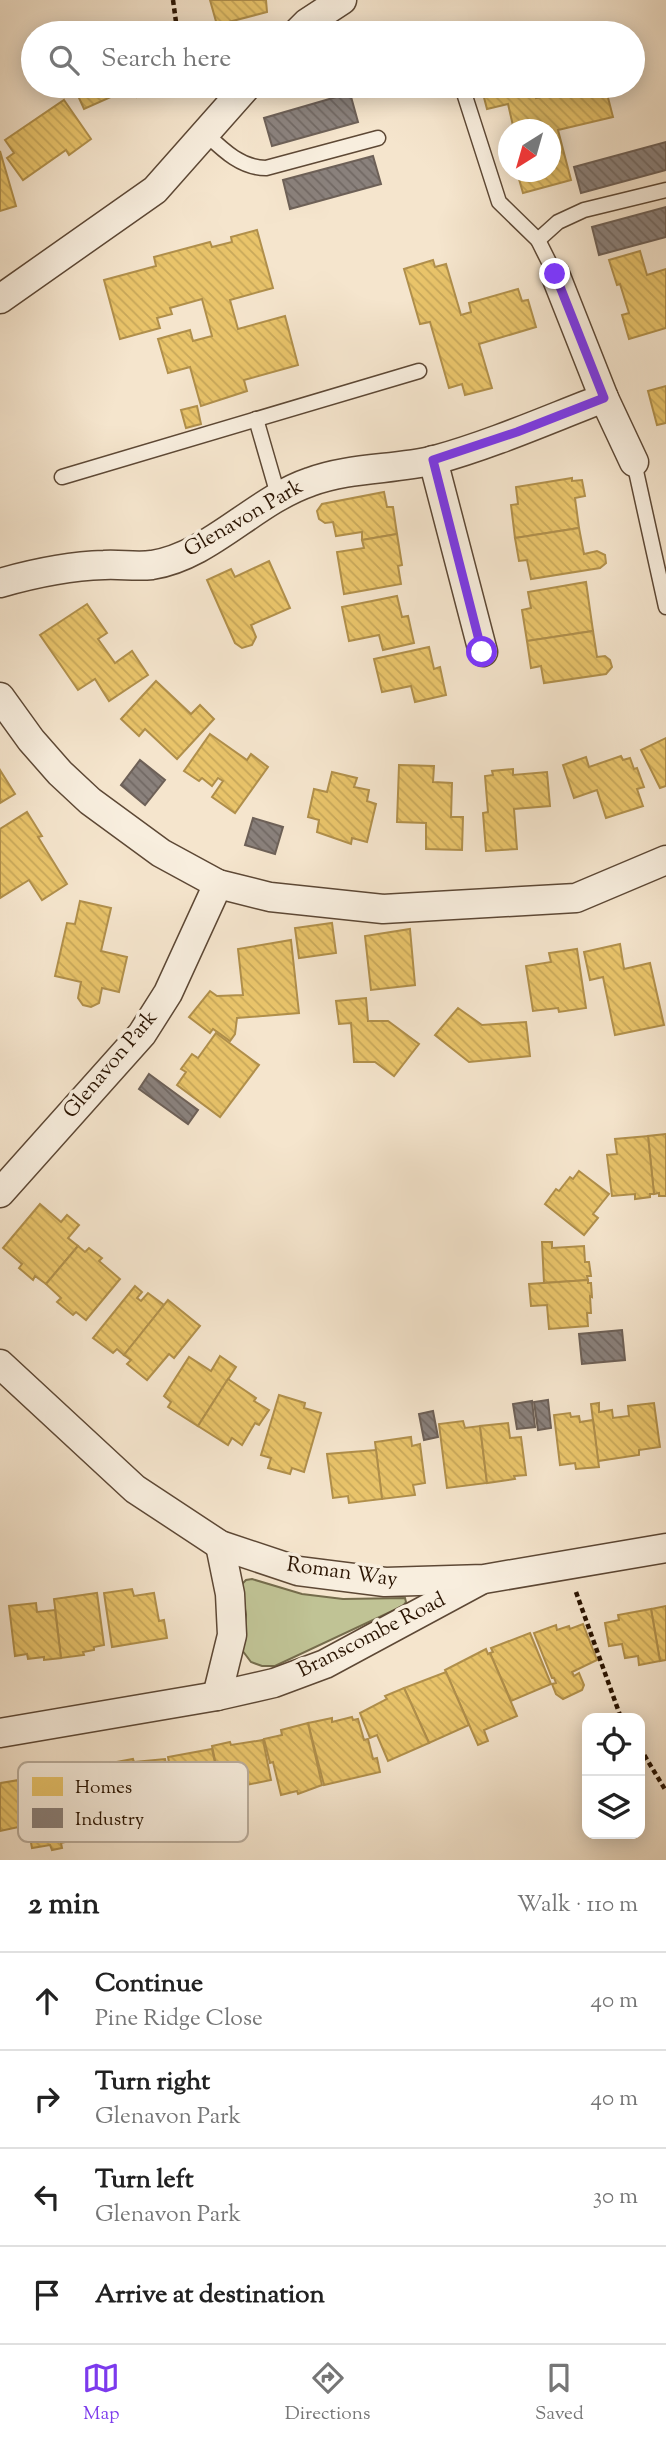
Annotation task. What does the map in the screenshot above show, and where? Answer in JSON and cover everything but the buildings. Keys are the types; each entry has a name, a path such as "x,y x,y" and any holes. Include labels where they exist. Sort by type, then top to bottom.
{"street":[{"path":"310,21 342,0"},
{"path":"0,299 155,190 236,98"},
{"path":"555,274 604,398 634,462"},
{"name":"Glenavon Park","path":"0,583 50,569 152,565 189,554 278,495 312,481 349,471 433,460 517,432 604,398"},
{"path":"433,460 482,652"},
{"path":"0,697 31,740 90,801 161,853 218,884 270,897 383,909 576,898 666,860"},
{"name":"Glenavon Park","path":"0,1193 142,1034 168,993 218,884"},
{"name":"Roman Way","path":"0,1364 135,1489 220,1545 298,1571 385,1582 484,1578 666,1548"},
{"path":"217,1696 232,1635 230,1594 220,1545"},
{"name":"Branscombe Road","path":"0,1733 217,1696 274,1683 325,1664 484,1578"}],"lane":[{"path":"466,98 499,202 538,240 555,274"},
{"path":"205,133 241,163 254,168 266,168 378,138"},
{"path":"538,240 558,222 584,210 666,190"},
{"path":"61,477 419,370"},
{"path":"256,419 278,495"},
{"path":"634,462 666,607"}],"path":[{"path":"172,0 177,21"},
{"path":"566,1565 619,1713"},
{"path":"645,1756 666,1791"}],"green space":[{"path":"252,1579 302,1594 343,1599 405,1598 406,1602 403,1606 275,1666 262,1666 251,1662 242,1650 246,1615 241,1585"}],"route":[{"path":"482,652 433,460 517,432 604,398 555,274"}]}
